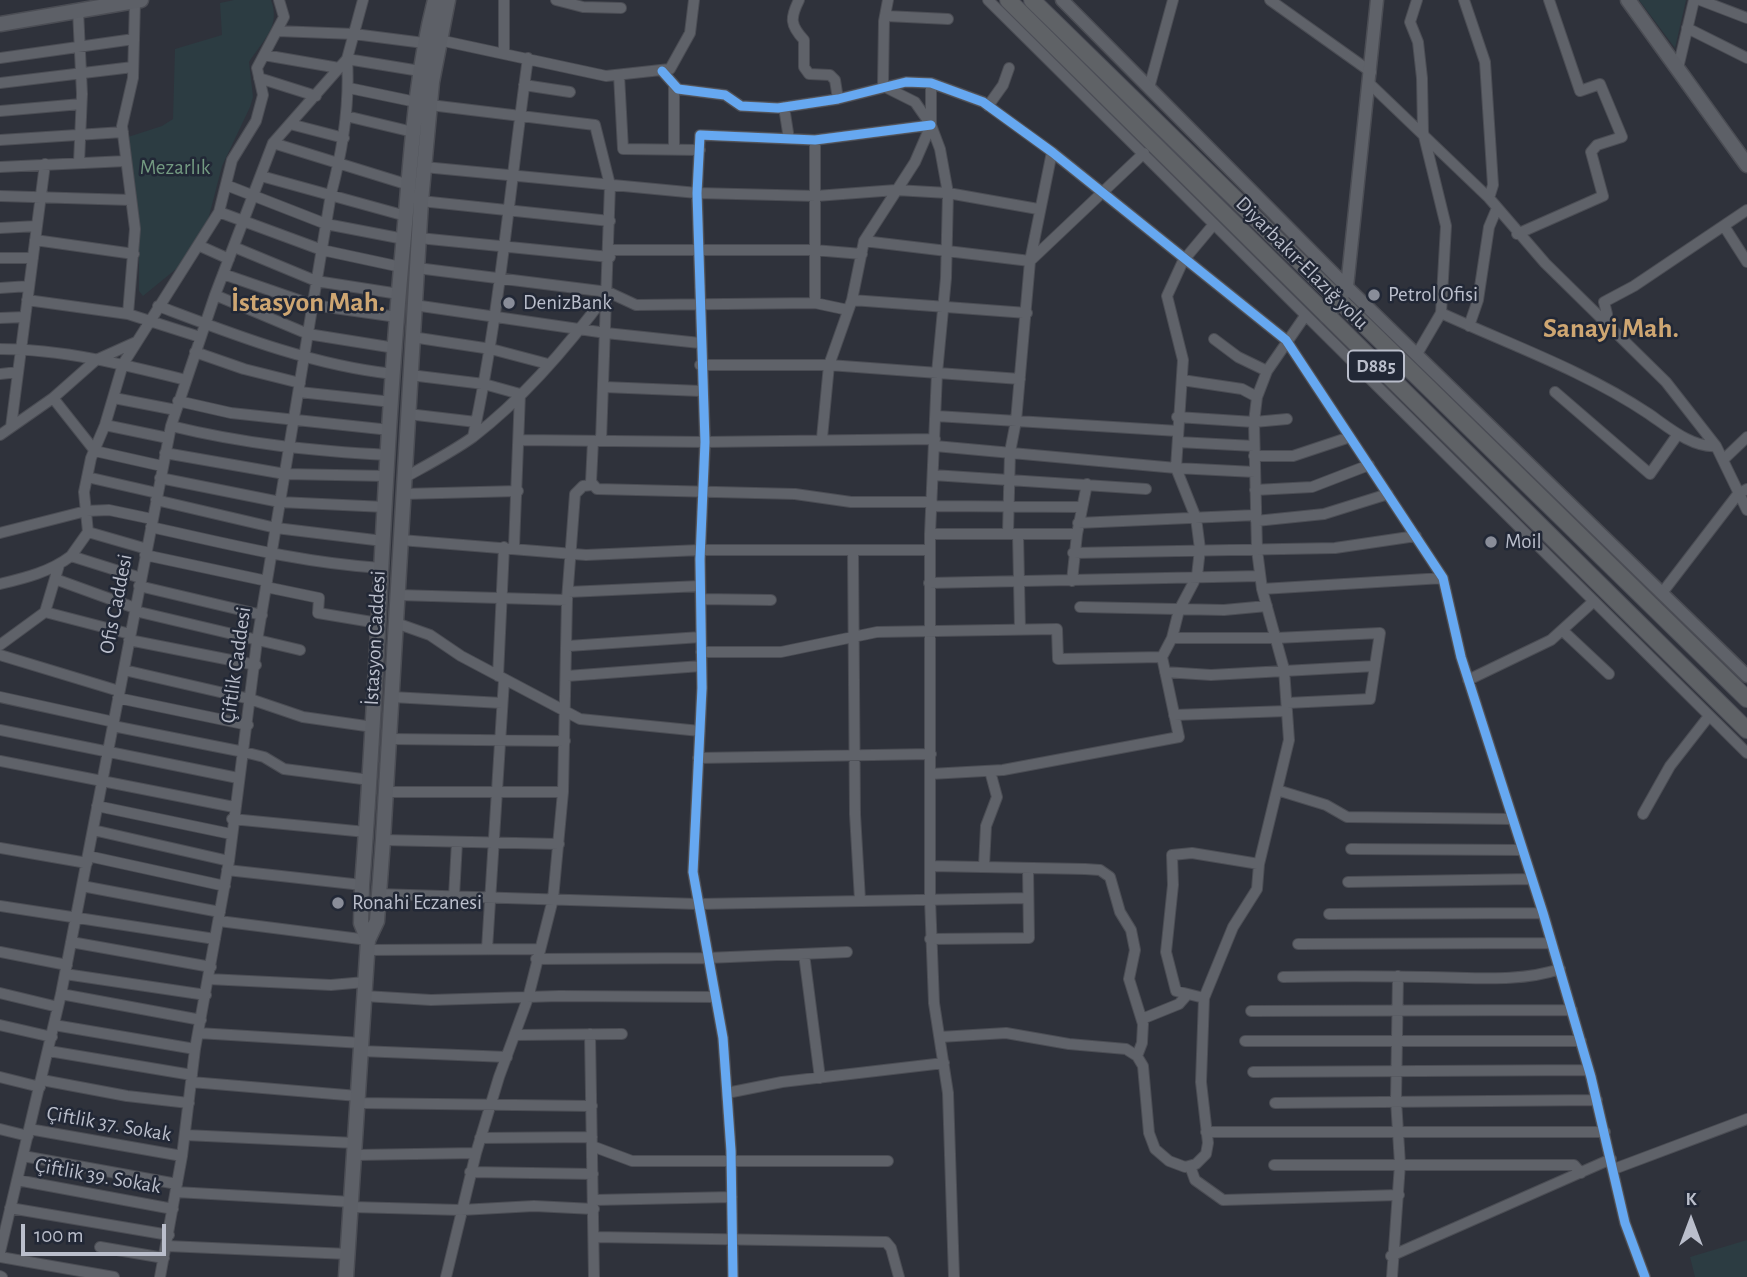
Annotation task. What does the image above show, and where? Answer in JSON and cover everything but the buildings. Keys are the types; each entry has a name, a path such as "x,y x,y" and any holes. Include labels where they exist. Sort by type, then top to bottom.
{"highway":[{"name":"Diyarbakır-Elazığ yolu","path":"1008,0 1326,317 1478,474 1747,730"},
{"name":"Diyarbakır-Elazığ yolu","path":"1032,0 1344,294 1747,699"}],"main road":[{"path":"0,24 70,8 138,0"},
{"path":"367,945 361,923 362,885 397,317 401,267 411,239 406,216 413,132 423,103 420,71 432,42 435,0"},
{"name":"İstasyon Caddesi","path":"346,1277 367,945 377,921 393,697 417,268 411,239 421,201 424,167 423,103 432,42 448,0"},
{"path":"1628,0 1747,165"}],"street":[{"path":"128,314 135,229 123,132 133,67 138,0"},
{"path":"0,584 27,578 59,565 71,556 88,532 84,492 87,477 123,364 219,212 232,160 256,121 263,95 257,68 284,17 279,0"},
{"name":"Ofis Caddesi","path":"0,1255 61,994 171,426 215,295 273,143 347,58 363,0"},
{"path":"504,0 504,53"},
{"path":"556,0 583,7 621,9"},
{"path":"276,31 354,34 432,42 504,53 606,76 670,69 690,33 690,7 694,0"},
{"path":"799,0 791,18 792,27 804,40 804,67 809,74 830,75 835,80 838,99"},
{"path":"883,86 888,0"},
{"path":"988,0 1305,316 1478,474"},
{"path":"1062,0 1344,294 1417,354 1747,676"},
{"path":"1149,88 1172,0"},
{"path":"1270,0 1370,78 1489,198 1517,234 1603,323 1666,383 1716,446 1743,492 1747,510"},
{"path":"1326,317 1344,294 1377,0"},
{"path":"1416,0 1410,22 1418,42 1423,132 1446,226 1441,313 1417,354"},
{"path":"1464,0 1485,62 1493,185 1489,198"},
{"path":"1517,234 1603,196 1591,152 1597,145 1622,137 1600,83 1580,91 1549,0"},
{"path":"1678,68 1694,0"},
{"path":"1700,0 1747,18"},
{"path":"70,8 80,49 79,163"},
{"path":"886,16 948,19"},
{"path":"1687,28 1747,58"},
{"path":"0,58 80,49 134,39"},
{"path":"264,55 339,68"},
{"path":"347,58 420,71"},
{"name":"Çiftlik Caddesi","path":"160,1277 182,1156 195,1049 225,886 232,818 256,665 257,641 331,194 344,138 349,88 347,58"},
{"path":"472,437 491,349 502,279 528,58"},
{"path":"0,83 81,76 133,67"},
{"path":"988,106 1003,85 1009,68"},
{"path":"662,71 674,86 674,150"},
{"path":"619,75 623,149 700,150"},
{"path":"260,78 316,96"},
{"path":"674,86 725,95 741,106 784,107 838,99 906,82 931,83 988,106 1052,152 1286,341 1443,578 1468,680 1560,969 1597,1100 1625,1223 1645,1277"},
{"path":"822,438 829,365 850,305 864,241 915,162 931,125 931,83"},
{"path":"524,85 570,92"},
{"path":"883,86 915,103 931,125 940,149 948,193 930,534 930,939 948,1093 954,1277"},
{"path":"349,88 423,103 594,125 610,185 610,253 604,387 592,485"},
{"path":"0,111 81,104"},
{"path":"784,107 789,139"},
{"path":"346,116 413,132"},
{"path":"290,124 344,138"},
{"path":"733,1277 731,1161 723,1038 693,872 700,731 700,550 705,442 700,365 697,193 700,135 815,140 931,125"},
{"path":"0,140 123,132"},
{"path":"815,140 815,303"},
{"path":"273,143 409,185"},
{"path":"1020,629 1020,581 1007,506 1010,452 1016,421 1030,261 1038,209 1052,152"},
{"path":"1030,261 1144,153"},
{"path":"0,167 126,161"},
{"path":"11,427 45,164"},
{"path":"424,167 697,193 816,196 895,190 948,193 1038,209"},
{"path":"261,176 406,216"},
{"path":"226,185 326,224 411,239 610,253 814,250 862,254"},
{"path":"0,196 41,195 131,200"},
{"path":"421,201 610,221"},
{"path":"1469,326 1478,300 1489,227 1497,208"},
{"path":"1603,323 1607,314 1604,302 1634,286 1747,210"},
{"path":"219,212 322,250 401,267"},
{"path":"930,774 990,771 1179,737 1162,657 1172,638 1178,610 1197,576 1200,549 1196,517 1176,468 1177,417 1183,360 1167,296 1184,261 1214,224"},
{"path":"0,228 37,226"},
{"path":"1724,226 1747,262"},
{"path":"35,240 134,254"},
{"path":"864,241 1030,261"},
{"path":"200,246 229,259"},
{"path":"233,247 316,281 399,294"},
{"path":"0,258 33,258"},
{"path":"417,268 608,292 636,305 815,303 1027,313"},
{"path":"223,274 313,305 397,317"},
{"path":"0,288 29,286"},
{"path":"404,478 472,437 520,394 582,328 608,292"},
{"path":"215,295 308,334 395,348"},
{"path":"27,300 128,314 200,337"},
{"path":"414,304 496,314 606,333 700,343"},
{"path":"158,306 304,358 394,374"},
{"path":"1441,313 1559,363 1633,404 1678,434 1708,446 1716,446"},
{"path":"1190,1166 1206,1154 1201,1082 1204,998 1233,927 1257,889 1259,864 1289,740 1284,669 1262,589 1257,550 1254,422 1257,397 1267,371 1305,316"},
{"path":"0,318 25,317"},
{"path":"412,337 491,349 548,364"},
{"path":"1214,339 1238,357 1267,371"},
{"path":"0,435 53,398 96,360 136,342"},
{"path":"0,349 21,349 123,364 186,380"},
{"path":"195,352 299,388 392,402"},
{"path":"700,365 829,365 1020,379"},
{"path":"0,374 18,372"},
{"path":"410,375 484,384 520,394"},
{"path":"1182,380 1242,389 1257,397"},
{"path":"604,387 701,391"},
{"path":"1555,392 1650,474 1678,434"},
{"path":"487,949 502,703 502,599 517,491 520,394"},
{"path":"53,398 95,451 162,466"},
{"path":"114,398 231,414 390,430"},
{"path":"0,406 14,405"},
{"path":"408,414 476,422"},
{"path":"936,416 1178,436 1293,456 1350,437"},
{"path":"1177,417 1254,422 1287,419"},
{"path":"105,425 168,438"},
{"path":"171,426 235,441 289,449 388,455"},
{"path":"1723,460 1747,437"},
{"path":"520,440 705,442 822,438 935,442 1176,468 1255,472"},
{"path":"165,453 285,474 387,477"},
{"path":"1255,490 1312,486 1369,465"},
{"path":"933,475 1146,489"},
{"path":"87,477 276,528 383,541"},
{"path":"160,478 281,502 385,507"},
{"path":"1072,581 1073,553 1087,484"},
{"path":"446,1277 470,1172 490,1105 528,998 554,899 563,792 567,596 575,494 583,486 592,485 597,489 796,494 851,502 1081,507"},
{"path":"403,494 517,491"},
{"path":"1662,593 1743,492"},
{"path":"1078,523 1324,514 1388,494"},
{"path":"0,533 86,511 109,510 271,556 324,564 381,568"},
{"path":"88,532 146,552 319,598 318,613 378,623"},
{"path":"930,534 1077,534"},
{"path":"1073,553 1335,548 1416,536"},
{"path":"401,540 571,554 700,550 930,550"},
{"path":"1551,546 1594,601 1747,753"},
{"path":"853,550 860,900"},
{"path":"71,556 140,582 262,615"},
{"path":"0,645 45,612 59,565"},
{"path":"929,583 1261,576"},
{"path":"1262,589 1443,578"},
{"path":"55,579 135,609 300,650"},
{"path":"398,594 502,599 700,586"},
{"path":"701,599 771,600"},
{"path":"1468,680 1551,640 1594,601"},
{"path":"1080,607 1224,610 1267,606"},
{"path":"45,612 130,637 256,665"},
{"path":"396,623 430,635 501,678 580,719 700,731"},
{"path":"701,652 781,652 853,635 1057,629 1058,659 1162,657"},
{"path":"1562,630 1609,674"},
{"path":"1172,638 1276,638 1380,633 1370,699 1174,715"},
{"path":"568,646 701,637"},
{"path":"0,655 119,695 248,724"},
{"path":"567,676 701,666"},
{"path":"1165,673 1211,675 1375,666"},
{"path":"124,670 250,699 303,717 373,727"},
{"path":"0,696 264,757 284,769 370,780"},
{"path":"393,697 502,703"},
{"path":"1643,814 1670,766 1709,716"},
{"path":"0,730 238,778"},
{"path":"390,739 565,741"},
{"path":"698,758 931,754"},
{"path":"0,761 234,807"},
{"path":"984,866 986,826 997,797 990,771"},
{"path":"1277,790 1326,805 1347,817 1511,818"},
{"path":"386,792 563,792"},
{"path":"97,806 231,834"},
{"path":"232,818 366,832"},
{"path":"93,830 228,865 362,885"},
{"path":"383,840 559,844"},
{"path":"454,896 457,842"},
{"path":"0,848 87,860 225,886"},
{"path":"1351,849 1522,849"},
{"path":"1204,998 1186,996 1176,991 1166,952 1173,886 1172,855 1192,853 1259,864"},
{"path":"930,866 1100,870 1110,877 1120,912 1131,930 1135,950 1129,979 1142,1018 1142,1043 1137,1056"},
{"path":"930,939 1029,938 1028,869"},
{"path":"1348,882 1532,879"},
{"path":"82,886 220,917 367,945 487,949 538,954 707,958 847,953"},
{"path":"379,894 698,904 1027,898"},
{"path":"0,906 215,939"},
{"path":"1329,914 1543,913"},
{"path":"71,942 211,967"},
{"path":"1298,944 1552,943"},
{"path":"0,951 66,969 206,995"},
{"path":"804,954 820,1078"},
{"path":"1283,978 1398,976 1495,979 1545,974 1560,969"},
{"path":"1392,1277 1391,1256 1400,1164 1395,1100 1398,976"},
{"path":"208,979 331,985 431,1000 715,997"},
{"path":"0,993 58,1007"},
{"path":"61,994 201,1020"},
{"path":"1142,1018 1179,1004 1186,996"},
{"path":"1251,1012 1572,1010"},
{"path":"0,1025 52,1037"},
{"path":"54,1025 195,1049"},
{"path":"198,1033 507,1057"},
{"path":"940,1037 1006,1033 1069,1044 1120,1047 1137,1056 1144,1072 1152,1144 1169,1161 1190,1166"},
{"path":"590,1034 594,1277"},
{"path":"515,1035 622,1034"},
{"path":"1245,1041 1581,1041"},
{"path":"49,1051 191,1079 358,1099 592,1106"},
{"path":"727,1093 820,1078 944,1063"},
{"path":"1253,1072 1589,1070"},
{"path":"0,1077 189,1103"},
{"path":"1275,1103 1323,1105 1395,1100 1597,1100"},
{"path":"1391,1256 1581,1173 1747,1119"},
{"name":"Çiftlik 37. Sokak","path":"0,1129 182,1156"},
{"path":"1206,1132 1605,1132"},
{"path":"185,1135 355,1149 476,1153"},
{"path":"480,1138 592,1142 628,1161 888,1161"},
{"path":"23,1156 177,1188 352,1205 461,1210 732,1197"},
{"path":"1274,1165 1574,1165 1581,1173"},
{"path":"1190,1166 1195,1180 1223,1200 1399,1195"},
{"path":"470,1172 593,1174"},
{"name":"Çiftlik 39. Sokak","path":"17,1180 173,1209"},
{"path":"10,1208 169,1235"},
{"path":"594,1237 886,1242 891,1248 899,1277"},
{"path":"167,1246 348,1254"},
{"path":"100,1247 164,1258"},
{"path":"0,1255 114,1277"}],"green space":[{"name":"Mezarlık","path":"234,0 271,0 274,10 269,33 249,62 253,97 250,107 222,166 208,220 181,265 143,296 139,291 139,227 128,137 162,126 173,119 175,49 222,35 220,3"},
{"path":"1639,0 1686,0 1675,48"},
{"path":"1747,1240 1747,1277 1695,1277 1690,1257"}],"cycle path":[{"path":"662,71 678,89 725,95 741,106 778,108 838,99 906,82 931,83 983,102 1052,152 1286,340 1443,578 1461,657 1543,913 1591,1077 1625,1223 1645,1277"},
{"path":"733,1277 731,1151 723,1038 693,872 702,688 700,559 705,442 697,193 700,135 815,140 931,125"}],"place":[{"name":"Petrol Ofisi","path":"1374,295"},
{"name":"DenizBank","path":"509,303"},
{"name":"Moil","path":"1491,542"},
{"name":"Ronahi Eczanesi","path":"338,903"}],"district":[{"name":"İstasyon Mah.","path":"308,303"},
{"name":"Sanayi Mah.","path":"1611,329"}]}
